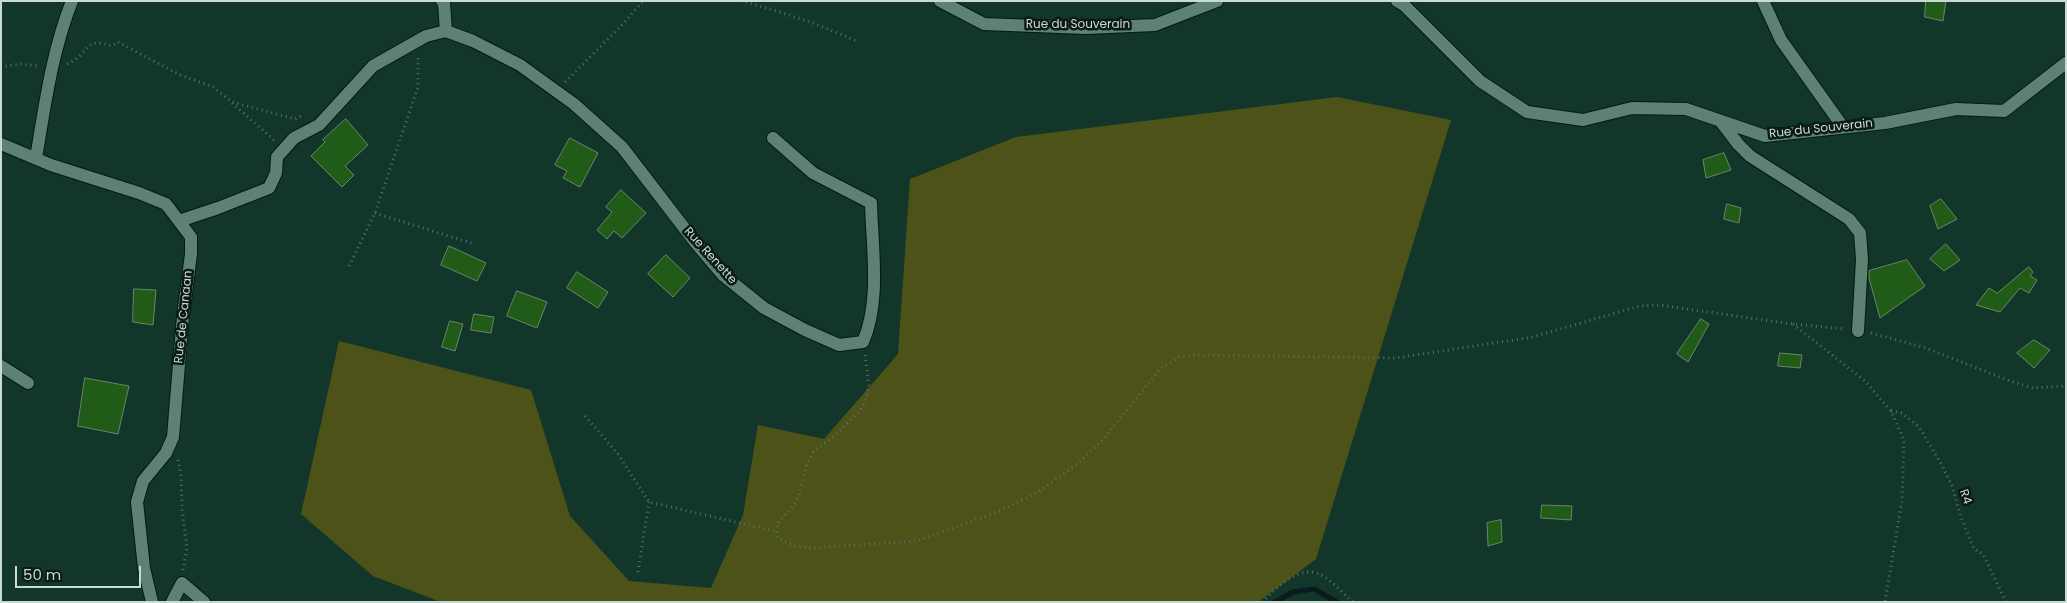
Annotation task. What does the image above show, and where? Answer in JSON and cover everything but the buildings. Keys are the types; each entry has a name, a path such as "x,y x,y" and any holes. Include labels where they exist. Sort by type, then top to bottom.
{"street":[{"path":"36,158 52,66 72,1"},
{"path":"179,221 269,188 276,173 276,157 294,138 326,118 373,66 426,36 446,31 444,3 442,1"},
{"name":"Rue du Souverain","path":"940,1 984,24 1086,28 1155,25 1217,1"},
{"name":"Rue du Souverain","path":"1397,1 1404,5 1480,81 1527,112 1583,120 1632,108 1686,109 1722,123 1765,136 1885,123 1956,109 2004,110 2066,63"},
{"path":"1763,1 1781,40 1843,127"},
{"name":"Rue Renette","path":"446,31 473,41 520,65 574,104 622,147 695,242 723,275 741,291 764,308 805,330 839,345 863,342"},
{"path":"1722,123 1750,156 1849,219 1860,232 1862,259 1858,330"},
{"path":"773,138 812,173 871,203 874,296 870,326 863,342"},
{"name":"Rue de Canaan","path":"1,144 51,165 139,193 166,204 191,237 191,254 183,316 172,438 166,453 144,481 138,502 144,568 152,602"},
{"path":"1,366 28,383"},
{"path":"172,602 182,583 204,602"}],"path":[{"path":"556,91 621,26 643,1"},
{"path":"741,1 781,11 825,26 858,42"},
{"path":"349,266 375,213 418,87 418,40"},
{"path":"99,42 112,46 118,42 178,74 213,87 284,148"},
{"path":"232,102 295,119 305,114 326,118"},
{"path":"375,213 474,244"},
{"path":"863,342 869,386 866,399 859,412 831,439 814,451 806,466 795,504 777,524 777,536 783,541 809,548 917,541 997,512 1039,492 1081,461 1105,438 1150,378 1170,361 1179,357 1194,355 1396,358 1533,336 1640,306 1659,305 1792,324 1858,330 1923,347 2033,388 2066,386"},
{"path":"1792,324 1864,381 1892,410 1904,440 1902,500 1885,602"},
{"name":"R4","path":"1892,410 1902,413 1918,427 1943,467 1952,486 1961,517 1974,549 1983,554 2006,602"},
{"path":"585,416 618,454 649,502 638,572"},
{"path":"172,438 181,475 182,510 187,548 182,583"},
{"path":"649,502 776,531"},
{"path":"1262,602 1285,581 1298,574 1309,572 1321,574 1354,602"}],"green space":[{"path":"1337,97 1451,120 1316,559 1258,602 441,602 373,576 301,514 339,341 531,390 570,516 629,581 711,588 743,515 758,425 824,439 898,354 910,179 1016,137"}],"waterway":[{"path":"1275,602 1293,592 1314,589 1337,602"}]}
